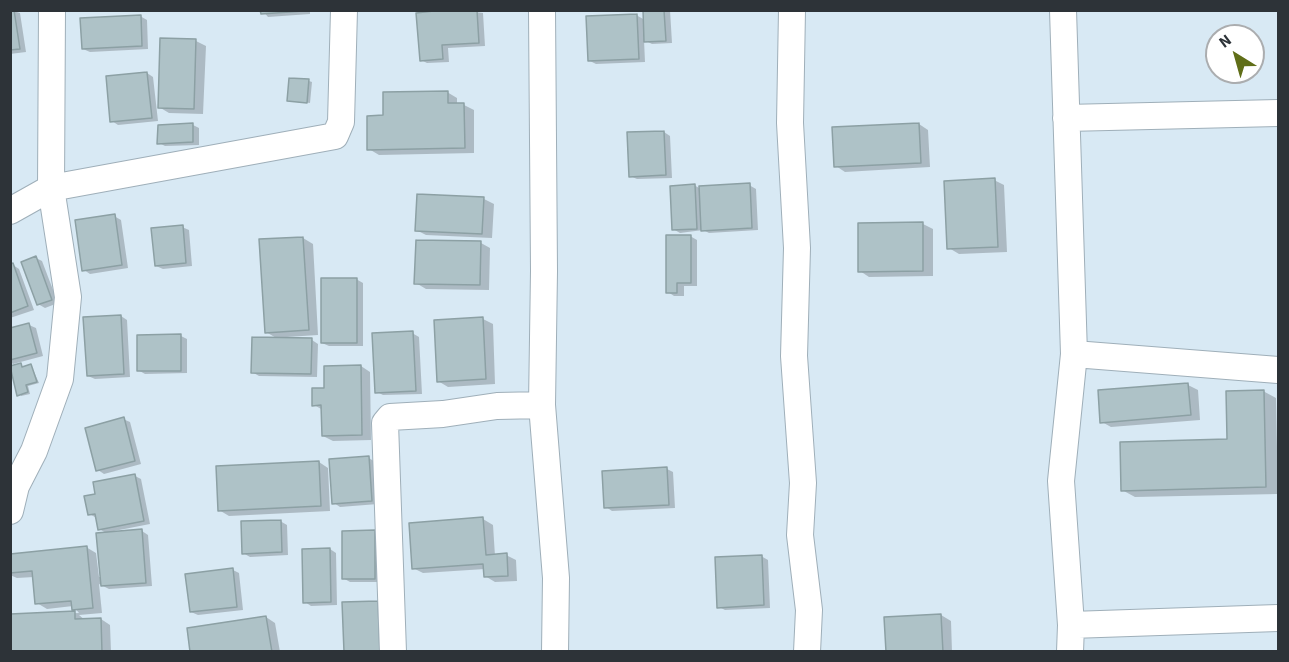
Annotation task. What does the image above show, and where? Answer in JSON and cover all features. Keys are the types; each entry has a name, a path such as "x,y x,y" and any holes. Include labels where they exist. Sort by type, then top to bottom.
{"street":[{"path":"10,511 16,486 34,450 60,379 68,297 51,188 52,10"},
{"path":"10,211 51,188 335,136 341,122 344,10"},
{"path":"542,10 544,271 542,405 556,578 555,651"},
{"path":"792,10 790,123 797,248 794,356 803,483 800,535 808,610 807,651"},
{"path":"1063,10 1074,354 1061,481 1071,625 1070,651"},
{"path":"1066,118 1278,113"},
{"path":"1074,354 1278,370"},
{"path":"393,651 385,423 390,417 443,414 497,406 542,405"},
{"path":"1071,625 1278,618"}],"building":[{"path":"10,10 14,10 20,49 10,50"},
{"path":"260,10 304,10 304,11 261,14"},
{"path":"477,10 479,43 442,45 443,59 420,61 416,13"},
{"path":"643,10 664,10 666,41 644,42"},
{"path":"637,14 639,59 588,61 586,16"},
{"path":"141,15 142,46 82,49 80,18"},
{"path":"160,38 196,39 194,109 158,108"},
{"path":"147,72 152,118 110,122 106,76"},
{"path":"289,78 309,79 307,103 287,101"},
{"path":"448,91 448,103 464,103 465,148 367,150 367,116 383,115 383,92"},
{"path":"193,123 193,142 157,144 158,125"},
{"path":"919,123 921,163 834,167 832,127"},
{"path":"664,131 666,175 629,177 627,132"},
{"path":"995,178 998,247 947,249 944,181"},
{"path":"750,183 752,228 701,231 699,186"},
{"path":"695,184 697,229 672,230 670,186"},
{"path":"417,194 484,197 482,234 415,231"},
{"path":"115,214 122,265 82,271 75,220"},
{"path":"923,222 923,271 858,272 858,223"},
{"path":"183,225 186,263 155,266 151,228"},
{"path":"666,235 691,235 691,283 677,283 677,293 666,293"},
{"path":"303,237 309,330 265,333 259,239"},
{"path":"416,240 481,241 480,285 414,284"},
{"path":"36,256 52,300 37,305 21,262"},
{"path":"13,263 28,306 10,313 10,264"},
{"path":"321,278 357,278 357,343 321,343"},
{"path":"121,315 124,374 87,376 83,317"},
{"path":"483,317 486,379 437,382 434,320"},
{"path":"29,323 37,353 10,360 10,328"},
{"path":"413,331 416,391 375,393 372,333"},
{"path":"181,334 181,371 137,371 137,335"},
{"path":"252,337 312,338 311,374 251,373"},
{"path":"21,363 22,367 31,364 37,382 26,385 28,392 17,396 10,366"},
{"path":"361,365 362,435 322,436 321,405 312,406 312,388 324,388 324,366"},
{"path":"1188,383 1191,415 1100,423 1098,390"},
{"path":"1264,390 1266,487 1121,491 1120,442 1227,439 1226,391"},
{"path":"124,417 135,461 96,471 85,428"},
{"path":"369,456 372,501 332,504 329,459"},
{"path":"319,461 321,506 218,511 216,466"},
{"path":"667,467 669,505 604,508 602,471"},
{"path":"135,474 144,521 98,530 95,514 88,515 84,496 95,494 93,482"},
{"path":"483,517 486,555 507,553 508,576 484,577 483,564 412,569 409,523"},
{"path":"281,520 282,552 242,554 241,521"},
{"path":"142,529 146,583 101,586 96,533"},
{"path":"375,530 375,579 342,579 342,531"},
{"path":"87,546 93,608 72,610 71,601 35,604 32,571 10,573 10,554"},
{"path":"330,548 331,602 303,603 302,549"},
{"path":"762,555 764,605 717,608 715,557"},
{"path":"233,568 237,607 190,612 185,574"},
{"path":"378,601 380,652 344,652 342,602"},
{"path":"75,611 75,619 101,618 102,652 10,652 10,614"},
{"path":"941,614 943,652 886,652 884,617"},
{"path":"266,616 272,652 190,652 187,628"}]}
